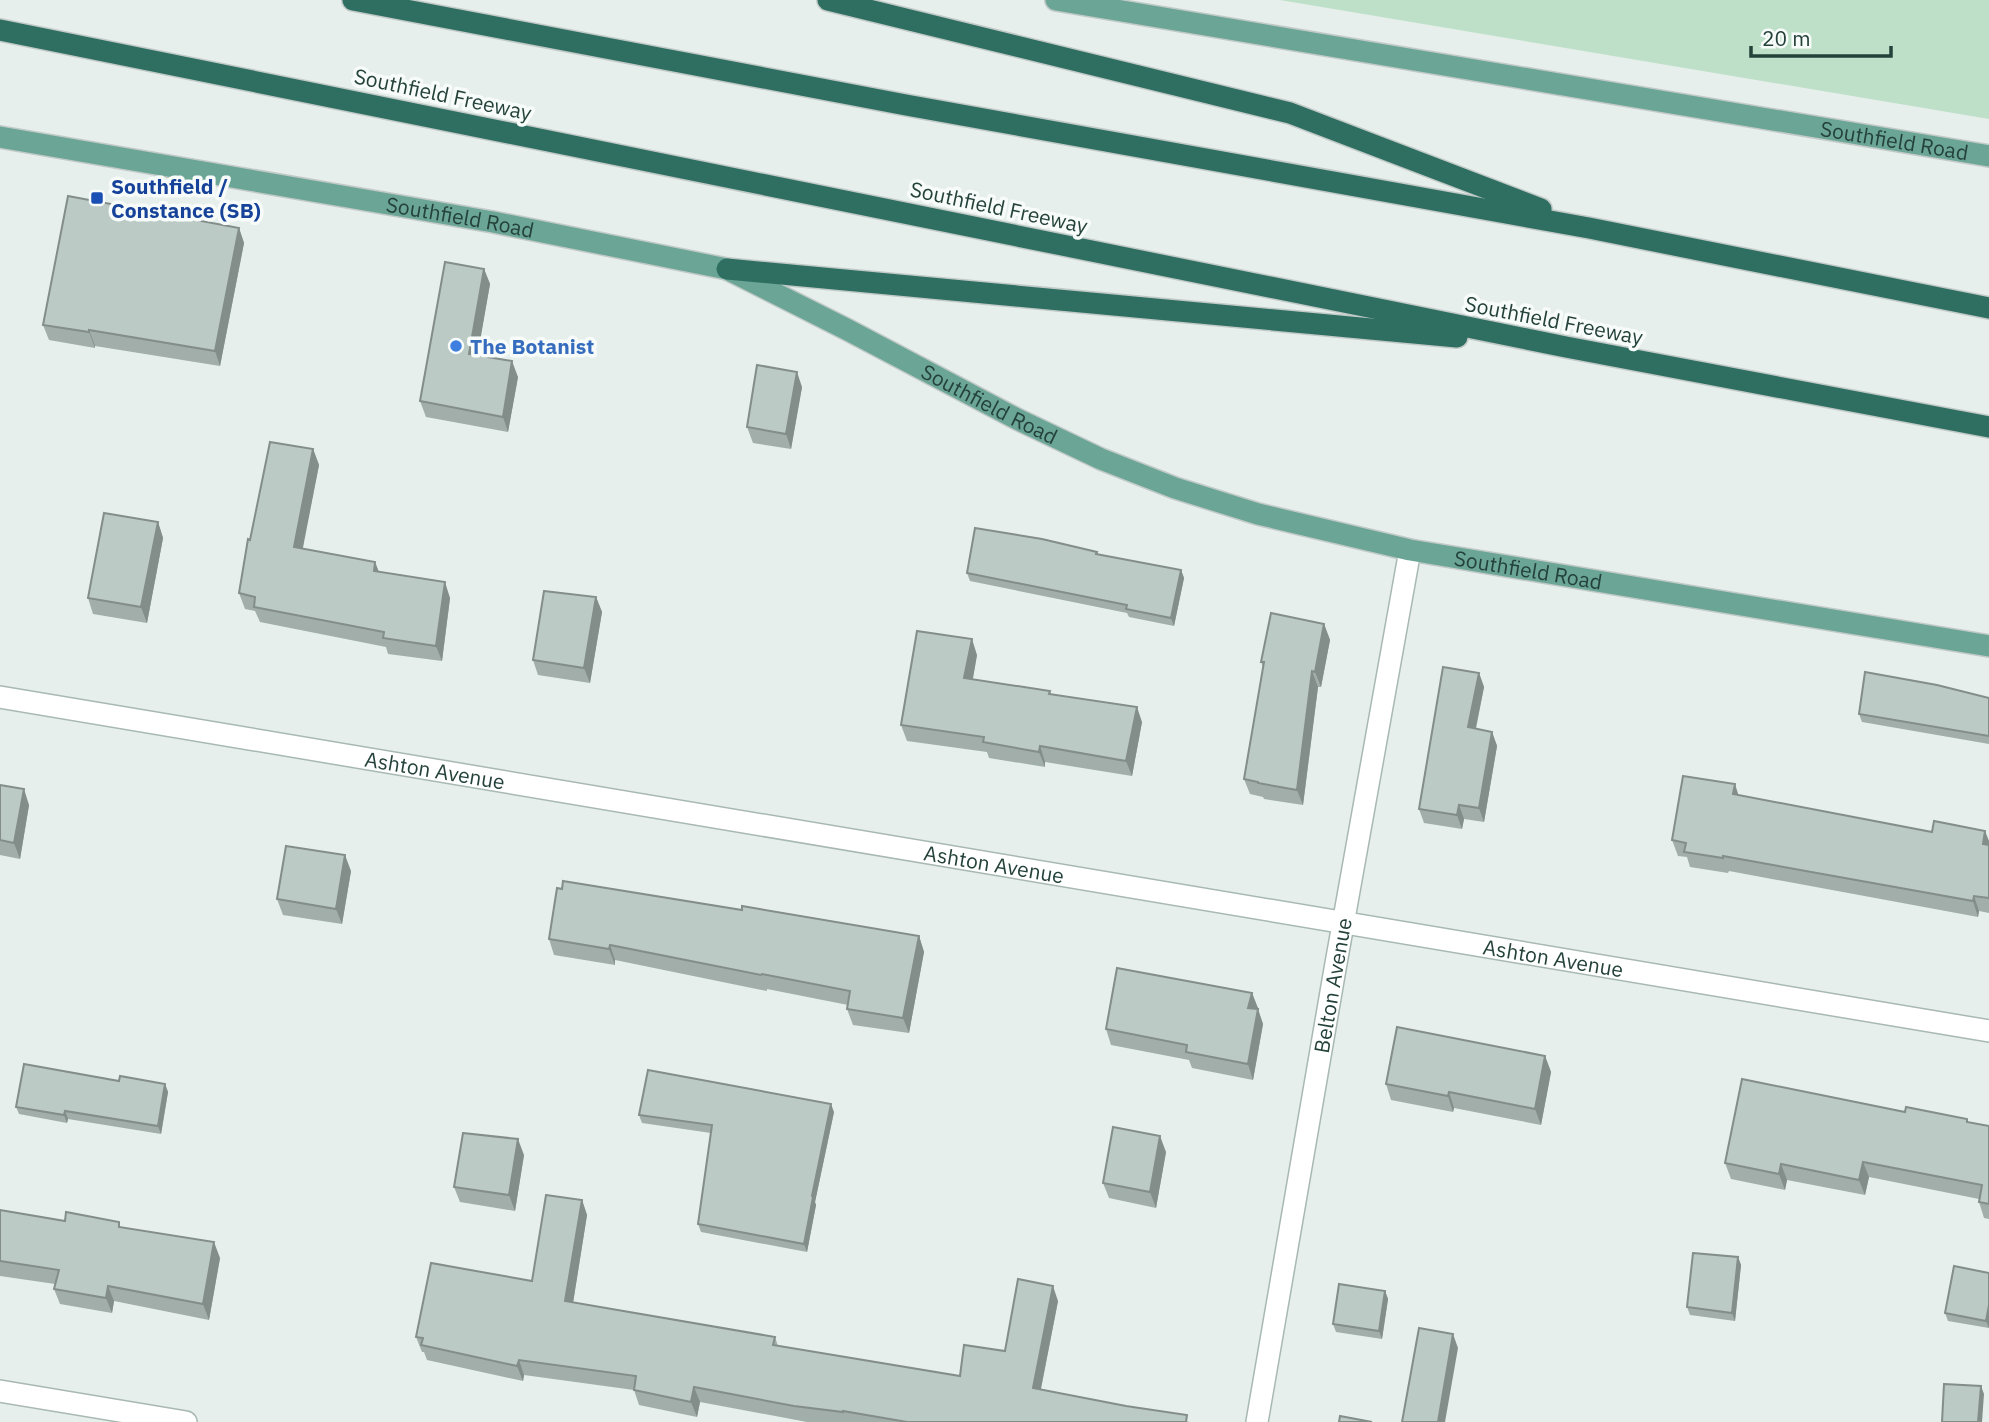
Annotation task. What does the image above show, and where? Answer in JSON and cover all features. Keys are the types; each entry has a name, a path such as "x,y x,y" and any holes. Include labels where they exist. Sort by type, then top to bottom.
{"highway":[{"path":"353,0 906,105 1589,228 1989,308"},
{"path":"828,0 1290,113 1589,228"},
{"name":"Southfield Freeway","path":"0,30 1566,348 1989,427"},
{"path":"727,269 1566,348"}],"main road":[{"name":"Southfield Road","path":"1056,0 1989,156"},
{"name":"Southfield Road","path":"0,137 493,222 727,269 1017,419 1101,459 1175,488 1258,514 1410,550 1989,646"}],"street":[{"name":"Belton Avenue","path":"1257,1422 1410,550"},
{"name":"Ashton Avenue","path":"0,697 1989,1031"},
{"path":"0,1391 186,1422"}],"green space":[{"path":"1280,0 1989,0 1989,119"}],"building":[{"path":"68,196 239,228 215,351 43,325"},
{"path":"445,262 484,269 469,354 512,361 503,417 420,401"},
{"path":"757,365 797,372 786,434 747,427"},
{"path":"270,442 313,449 294,547 375,562 374,571 445,582 436,646 383,638 384,632 254,607 255,597 239,593"},
{"path":"104,513 158,522 141,607 88,598"},
{"path":"975,528 1042,539 1097,552 1096,554 1181,570 1171,618 1126,609 1127,605 967,573"},
{"path":"544,591 596,597 584,668 533,660"},
{"path":"1271,613 1324,624 1315,672 1312,671 1297,790 1244,779"},
{"path":"917,631 972,639 964,678 1137,707 1126,761 1040,746 1039,752 983,742 984,737 901,725"},
{"path":"1443,667 1479,673 1468,727 1492,732 1479,808 1459,805 1457,815 1419,809"},
{"path":"1865,672 1989,698 1989,736 1859,714"},
{"path":"1683,776 1735,784 1733,794 1932,832 1934,821 1985,831 1983,844 1989,845 1989,898 1974,896 1973,901 1723,856 1684,852 1686,843 1672,840"},
{"path":"0,785 24,789 14,843 0,840"},
{"path":"286,846 345,855 336,909 277,899"},
{"path":"563,881 742,910 742,906 919,936 903,1018 847,1009 850,991 610,945 609,949 549,939 557,888 562,889"},
{"path":"1117,968 1252,993 1248,1008 1258,1009 1248,1064 1186,1052 1187,1045 1106,1029"},
{"path":"1397,1027 1545,1056 1535,1109 1449,1092 1448,1096 1386,1084"},
{"path":"24,1064 119,1081 120,1076 165,1084 158,1126 65,1111 64,1115 16,1107"},
{"path":"648,1070 831,1104 804,1244 698,1224 712,1125 639,1115"},
{"path":"1742,1079 1905,1112 1906,1107 1989,1126 1989,1204 1979,1202 1982,1185 1863,1162 1859,1180 1781,1164 1779,1174 1725,1163"},
{"path":"1113,1127 1160,1136 1150,1192 1103,1183"},
{"path":"463,1133 518,1139 509,1195 454,1187"},
{"path":"546,1195 582,1200 565,1301 775,1337 773,1345 960,1376 964,1345 1005,1351 1018,1279 1053,1286 1033,1388 1187,1415 1186,1422 907,1422 794,1406 694,1387 691,1402 634,1390 636,1376 519,1360 517,1366 421,1345 423,1338 416,1337 431,1263 532,1281"},
{"path":"0,1210 65,1221 66,1212 119,1222 119,1227 214,1242 203,1304 108,1286 106,1298 54,1289 59,1270 0,1261"},
{"path":"1693,1253 1738,1257 1732,1313 1687,1307"},
{"path":"1954,1266 1989,1273 1986,1321 1945,1313"},
{"path":"1339,1284 1385,1291 1379,1331 1333,1324"},
{"path":"1419,1328 1453,1334 1438,1422 1402,1422"},
{"path":"1944,1384 1981,1386 1978,1422 1942,1422"},
{"path":"1340,1416 1372,1422 1339,1422"}],"place":[{"name":"Southfield / Constance (SB)","path":"97,198"},
{"name":"The Botanist","path":"456,346"}]}
